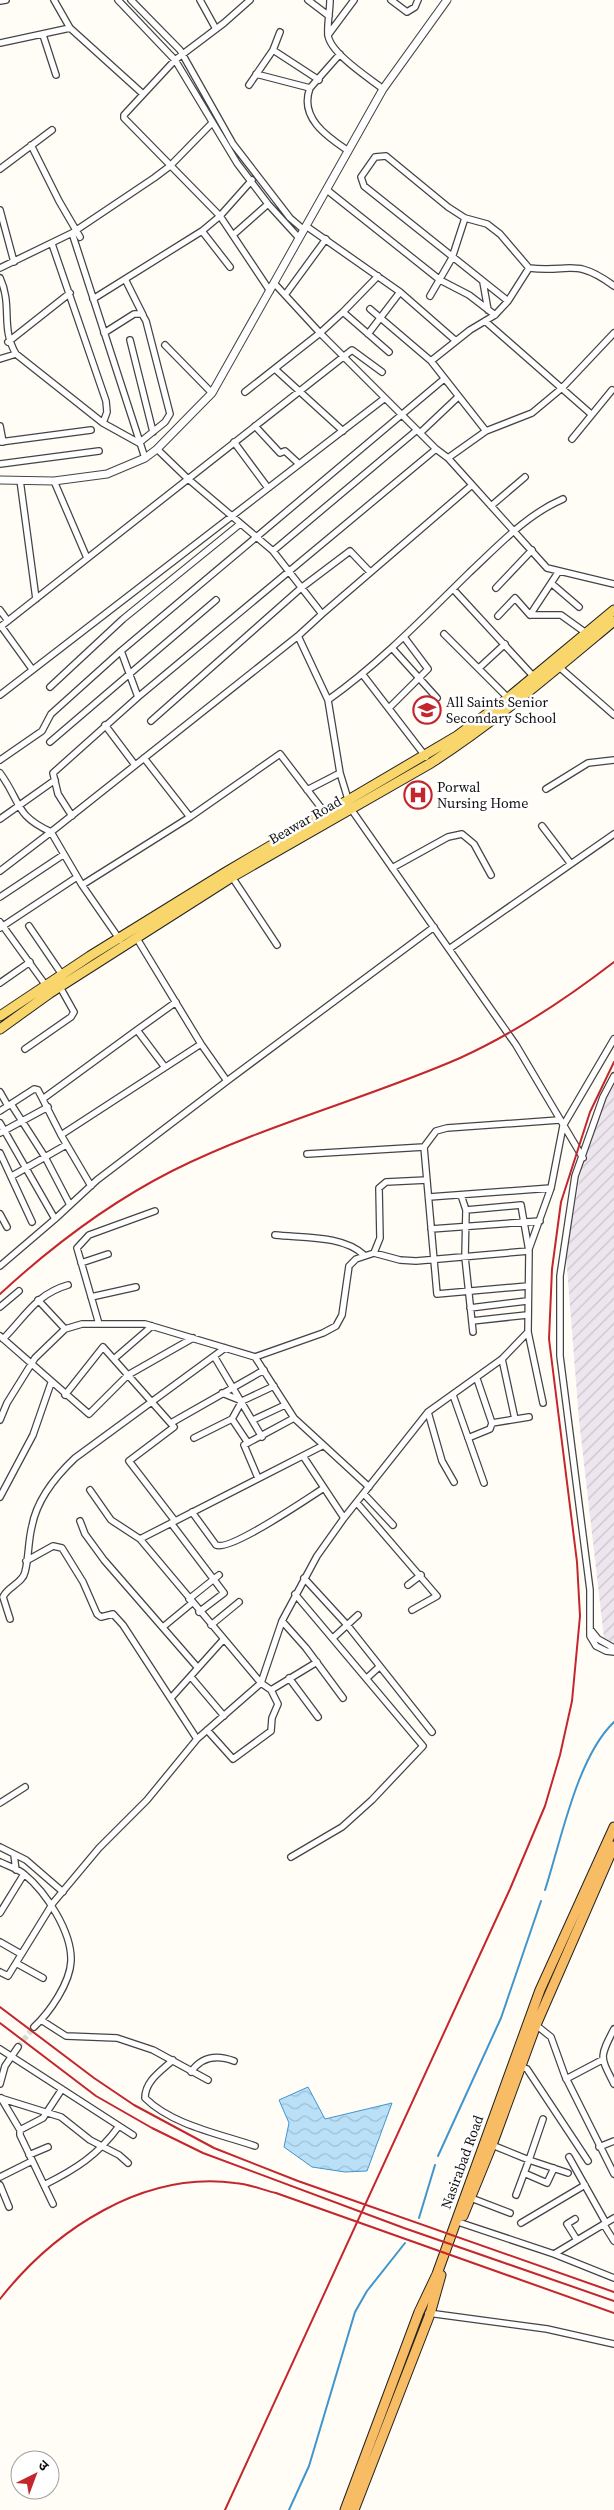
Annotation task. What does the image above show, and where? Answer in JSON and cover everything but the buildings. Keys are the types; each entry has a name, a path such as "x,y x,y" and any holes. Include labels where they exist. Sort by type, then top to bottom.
{"highway":[{"name":"Nasirabad Road","path":"345,2510 419,2312 438,2274 458,2221 540,1990 614,1827"},
{"name":"Nasirabad Road","path":"354,2510 430,2314 458,2221 471,2198 492,2145 522,2067 536,2024 614,1846"},
{"path":"402,2359 411,2364"}],"main road":[{"name":"Beawar Road","path":"485,721 508,698 552,660 614,610"},
{"name":"Beawar Road","path":"121,942 136,937 232,877 431,763 459,740 559,668 614,621"},
{"name":"Beawar Road","path":"0,1016 63,981 121,942 325,813 425,755 459,740"},
{"name":"Beawar Road","path":"1,1027 48,990"}],"street":[{"path":"0,1 6,0"},
{"path":"54,0 70,28 143,94"},
{"path":"118,0 175,60 226,147 268,204 299,238"},
{"path":"131,0 182,53 233,144 290,218 307,223 326,239 400,292 456,341"},
{"path":"200,0 216,29"},
{"path":"250,0 224,24 182,53 126,111 124,118 220,216 270,291"},
{"path":"308,0 329,16"},
{"path":"330,0 328,35 340,54 383,89"},
{"path":"328,35 354,0"},
{"path":"391,0 407,12 415,7 418,0"},
{"path":"0,480 54,481 107,474 145,458 157,449 212,393 383,89 447,0"},
{"path":"146,30 154,23"},
{"path":"0,43 70,28"},
{"path":"248,85 273,50 280,32"},
{"path":"42,35 56,76"},
{"path":"273,50 319,80"},
{"path":"340,54 310,88 307,96 312,119 329,138 347,150"},
{"path":"256,74 310,88"},
{"path":"0,268 52,244 74,231 170,166 212,123"},
{"path":"0,168 52,130"},
{"path":"31,145 74,231 93,299 145,458"},
{"path":"508,301 364,186 361,177 375,157 386,156 448,207 465,218 478,219 500,234 529,268 583,268 597,273 614,286"},
{"path":"93,299 202,231 220,216 256,175"},
{"path":"327,190 440,280 469,295 495,315"},
{"path":"233,235 268,204"},
{"path":"0,210 14,262"},
{"path":"430,296 452,258 465,218"},
{"path":"74,231 80,237"},
{"path":"202,231 230,267"},
{"path":"285,295 326,239"},
{"path":"52,244 106,402 107,412 103,423"},
{"path":"431,361 470,330 495,315 508,301 529,268"},
{"path":"244,392 320,333 378,276"},
{"path":"0,278 6,298 6,332 8,342 16,354 103,423 139,443"},
{"path":"125,279 143,316 156,356 170,414 165,422 139,443"},
{"path":"482,282 488,310"},
{"path":"274,283 320,333 418,432 448,458 547,568 614,584"},
{"path":"368,334 400,292"},
{"path":"8,342 70,293"},
{"path":"370,309 431,361 486,431"},
{"path":"343,312 388,352"},
{"path":"104,333 134,314 143,316"},
{"path":"482,322 591,414"},
{"path":"448,458 486,431 532,413 562,388 614,333"},
{"path":"130,340 153,432"},
{"path":"165,345 212,393"},
{"path":"32,669 0,627 352,350 382,372"},
{"path":"0,360 16,354"},
{"path":"275,369 343,431"},
{"path":"0,759 42,731 51,714 121,651 258,538 444,379"},
{"path":"572,439 612,390"},
{"path":"272,551 458,397"},
{"path":"0,695 298,463 385,398"},
{"path":"0,426 1,442 91,430"},
{"path":"255,426 280,453 285,452 298,463"},
{"path":"234,442 268,488"},
{"path":"157,449 272,551 322,614"},
{"path":"72,816 58,794 54,773 138,697 436,449"},
{"path":"0,464 99,451"},
{"path":"491,506 524,477"},
{"path":"20,480 36,599"},
{"path":"54,481 87,558"},
{"path":"0,871 298,636 472,485"},
{"path":"328,700 364,675 514,531 548,506 563,499"},
{"path":"50,687 123,619 240,524"},
{"path":"496,588 532,550"},
{"path":"151,721 301,588 350,551 370,572"},
{"path":"530,615 559,571"},
{"path":"551,584 579,607"},
{"path":"453,589 534,677"},
{"path":"498,616 515,598 530,615 561,615 586,633"},
{"path":"50,742 216,600"},
{"path":"0,610 8,621"},
{"path":"444,634 508,698"},
{"path":"298,636 328,700 340,774 351,809 516,1045 583,1158"},
{"path":"390,707 428,670 404,637"},
{"path":"479,668 505,644"},
{"path":"392,648 436,698"},
{"path":"121,651 138,697"},
{"path":"552,660 614,716"},
{"path":"364,675 431,763"},
{"path":"105,725 135,766"},
{"path":"82,885 190,817 280,754 325,813"},
{"path":"144,758 190,817"},
{"path":"546,789 588,763 614,760"},
{"path":"0,774 15,795 18,806 27,819 51,832 82,885 121,942"},
{"path":"307,790 340,774"},
{"path":"0,819 55,780"},
{"path":"542,826 571,864"},
{"path":"392,868 448,837 462,834 474,844 492,874"},
{"path":"449,949 614,834"},
{"path":"0,897 63,855"},
{"path":"48,990 30,962 1,925 77,876"},
{"path":"232,877 277,945"},
{"path":"25,1049 71,1017 74,1012 63,981 29,926"},
{"path":"0,1256 3,1264 55,1220 99,1179 434,927"},
{"path":"136,937 201,1044 227,1081"},
{"path":"0,983 30,962"},
{"path":"44,1098 176,1002"},
{"path":"137,1030 164,1066"},
{"path":"528,1251 550,1188 564,1126 614,1039"},
{"path":"61,1135 164,1066 201,1044"},
{"path":"614,1076 603,1098 576,1176 560,1276 560,1356 590,1590 590,1636 596,1646 606,1652 614,1652"},
{"path":"0,1111 34,1089 38,1090 44,1098 66,1145 91,1186"},
{"path":"0,1092 24,1121 70,1205"},
{"path":"2,1132 48,1107"},
{"path":"528,1286 438,1294 433,1260 430,1197 424,1147 436,1132 447,1128 559,1120"},
{"path":"0,1123 2,1132 26,1168 55,1220"},
{"path":"12,1176 66,1145"},
{"path":"306,1154 424,1147"},
{"path":"0,1153 32,1222"},
{"path":"374,1253 380,1238 379,1188 386,1182 427,1180"},
{"path":"430,1197 550,1188"},
{"path":"461,1195 466,1210 464,1226 465,1257 473,1332"},
{"path":"466,1210 521,1205 528,1251 528,1332 543,1404"},
{"path":"99,1324 77,1248 89,1235 155,1211"},
{"path":"0,1214 7,1228"},
{"path":"431,1229 540,1221"},
{"path":"275,1235 340,1243 357,1249 364,1255"},
{"path":"0,1420 7,1403 32,1363 66,1329 82,1324 146,1324 255,1357 323,1333 336,1326 342,1315 349,1266 356,1259 364,1255 374,1253 400,1260 433,1260 528,1251"},
{"path":"81,1263 108,1254"},
{"path":"68,1285 54,1289 38,1300 1,1338 89,1414 128,1375 193,1338"},
{"path":"91,1297 136,1287"},
{"path":"0,1307 19,1291"},
{"path":"38,1300 66,1329"},
{"path":"470,1308 527,1301"},
{"path":"472,1321 527,1315"},
{"path":"115,1358 152,1326"},
{"path":"0,1972 8,1976 57,1898 99,1848 147,1800 197,1739 261,1683 282,1621 304,1578 344,1518 428,1412 477,1379 502,1359 528,1332"},
{"path":"65,1395 103,1346 174,1427 129,1461 224,1592 199,1612"},
{"path":"10,1619 2,1597 4,1593 23,1577 36,1512 47,1490 61,1471 75,1458 225,1348"},
{"path":"214,1356 262,1437"},
{"path":"255,1357 294,1418 322,1446 369,1487"},
{"path":"502,1359 515,1419"},
{"path":"171,1423 232,1386 264,1370"},
{"path":"468,1438 490,1429 492,1423 477,1379"},
{"path":"0,1497 33,1435 51,1383"},
{"path":"194,1438 232,1419 242,1401 274,1386"},
{"path":"222,1393 242,1401"},
{"path":"453,1395 484,1483"},
{"path":"253,1420 285,1405"},
{"path":"428,1412 442,1461 454,1482"},
{"path":"492,1423 530,1417"},
{"path":"258,1478 244,1445 262,1437 294,1418"},
{"path":"232,1419 248,1443"},
{"path":"140,1540 322,1446"},
{"path":"303,1456 344,1518"},
{"path":"192,1512 216,1545 223,1547 256,1531 324,1488"},
{"path":"90,1490 111,1520 140,1540 223,1640 261,1683 271,1690 278,1704 272,1718 272,1731 233,1759 207,1730"},
{"path":"364,1494 393,1526"},
{"path":"357,1503 437,1596 412,1610"},
{"path":"80,1522 85,1534 104,1560 198,1668"},
{"path":"26,1561 53,1546 62,1548 83,1582 97,1614 101,1617 112,1614 117,1618 197,1739"},
{"path":"163,1627 219,1575"},
{"path":"408,1585 420,1575"},
{"path":"304,1578 348,1626 432,1732"},
{"path":"291,1857 342,1827 372,1800 423,1746 295,1594"},
{"path":"210,1625 239,1602"},
{"path":"334,1638 358,1615"},
{"path":"282,1621 317,1662 343,1698"},
{"path":"590,1629 598,1639 614,1648"},
{"path":"171,1698 223,1640"},
{"path":"271,1690 317,1662"},
{"path":"367,1678 379,1667"},
{"path":"191,1677 224,1716"},
{"path":"289,1678 318,1716"},
{"path":"0,1803 25,1787"},
{"path":"0,1847 39,1869 57,1898 69,1948 70,1970 62,1988 41,2020 34,2027"},
{"path":"14,1855 16,1870"},
{"path":"0,1862 24,1874 57,1898"},
{"path":"0,1913 24,1874"},
{"path":"0,1942 21,1954"},
{"path":"16,1963 43,1978"},
{"path":"41,2020 66,2036 117,2038 160,2053 193,2069 208,2080"},
{"path":"536,2024 550,2038 566,2079 614,2174"},
{"path":"613,2033 602,2053 602,2060 614,2084"},
{"path":"0,2084 2,2068 10,2055 18,2047"},
{"path":"0,2049 133,2136"},
{"path":"193,2069 200,2062 217,2057 234,2061"},
{"path":"173,2060 152,2079 145,2090 145,2098 153,2106 186,2122 255,2146"},
{"path":"566,2079 602,2060"},
{"path":"522,2067 527,2069 588,2161"},
{"path":"20,2130 37,2122 62,2089"},
{"path":"1,2098 47,2111 60,2117 90,2140 119,2154 128,2163"},
{"path":"1,2098 20,2130 52,2204"},
{"path":"516,2196 544,2120"},
{"path":"44,2185 71,2172 104,2146 119,2126"},
{"path":"599,2147 614,2141"},
{"path":"492,2145 568,2173"},
{"path":"0,2176 48,2147"},
{"path":"568,2157 614,2241"},
{"path":"524,2173 547,2183 554,2168"},
{"path":"521,2223 584,2184"},
{"path":"0,2185 9,2207"},
{"path":"471,2198 510,2213"},
{"path":"554,2254 614,2218"},
{"path":"575,2219 567,2224 577,2240"},
{"path":"458,2221 554,2254 614,2278"},
{"path":"419,2312 556,2330 614,2344"}],"shaded area":[{"path":"614,1086 614,1643 604,1638 579,1420 566,1255 583,1158 603,1105"}],"water":[{"path":"308,2087 325,2119 392,2103 367,2171 345,2172 312,2167 284,2147 289,2123 279,2100"}],"waterway":[{"path":"545,1890 580,1778 601,1737 614,1722"},
{"path":"438,2156 501,2018 541,1901"},
{"path":"419,2218 435,2165"},
{"path":"289,2510 309,2466 355,2312 367,2291 405,2243"}],"tunnel":[{"path":"18,2047 34,2027"}],"railway":[{"path":"0,1294 40,1259 82,1227 126,1197 172,1171 243,1140 460,1058 501,1038 540,1015 614,962"},
{"path":"225,2510 510,1889 545,1806 560,1755 572,1701 580,1616 577,1562 549,1339 552,1269 561,1202 590,1112 614,1062"},
{"path":"0,2007 94,2078 134,2105 214,2148 298,2181 614,2292"},
{"path":"0,2023 96,2096 152,2128 203,2153 404,2228 614,2301"},
{"path":"0,2299 22,2273 47,2250 74,2228 104,2210 135,2196 167,2186 201,2182 240,2184 276,2193 614,2313"}],"place":[{"name":"All Saints Senior Secondary School","path":"427,710"},
{"name":"Porwal Nursing Home","path":"418,795"}]}
